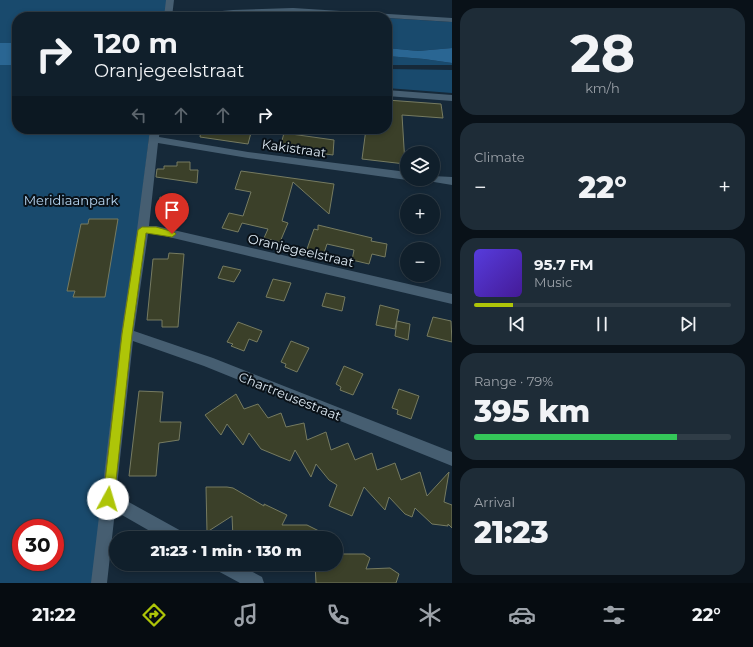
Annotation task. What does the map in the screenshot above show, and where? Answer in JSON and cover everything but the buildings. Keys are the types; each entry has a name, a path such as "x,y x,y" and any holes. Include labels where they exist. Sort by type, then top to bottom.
{"street":[{"path":"169,12 170,0"},
{"path":"233,12 285,10 318,12"},
{"path":"392,16 452,20"},
{"path":"392,93 452,98"},
{"path":"99,583 127,334 154,134"},
{"name":"Kakistraat","path":"154,134 248,155 400,175"},
{"path":"440,180 452,181"},
{"name":"Oranjegeelstraat","path":"142,230 156,230 452,299"},
{"name":"Chartreusestraat","path":"127,334 167,347 396,439 452,459"},
{"path":"108,499 164,531"},
{"path":"235,571 256,583"}],"green space":[{"name":"Meridiaanpark","path":"0,0 168,0 166,12 12,12 12,134 149,134 97,583 0,583"},
{"path":"392,18 452,22 452,48 418,51 392,48"},
{"path":"392,56 452,63 452,65 392,65"},
{"path":"392,69 452,70 452,93 392,88"}],"shaded area":[{"path":"0,43 12,43 12,65 0,65"},
{"path":"392,48 418,51 452,48 452,63 392,56"}],"route":[{"path":"108,499 127,334 142,230 156,230 172,234"}]}
